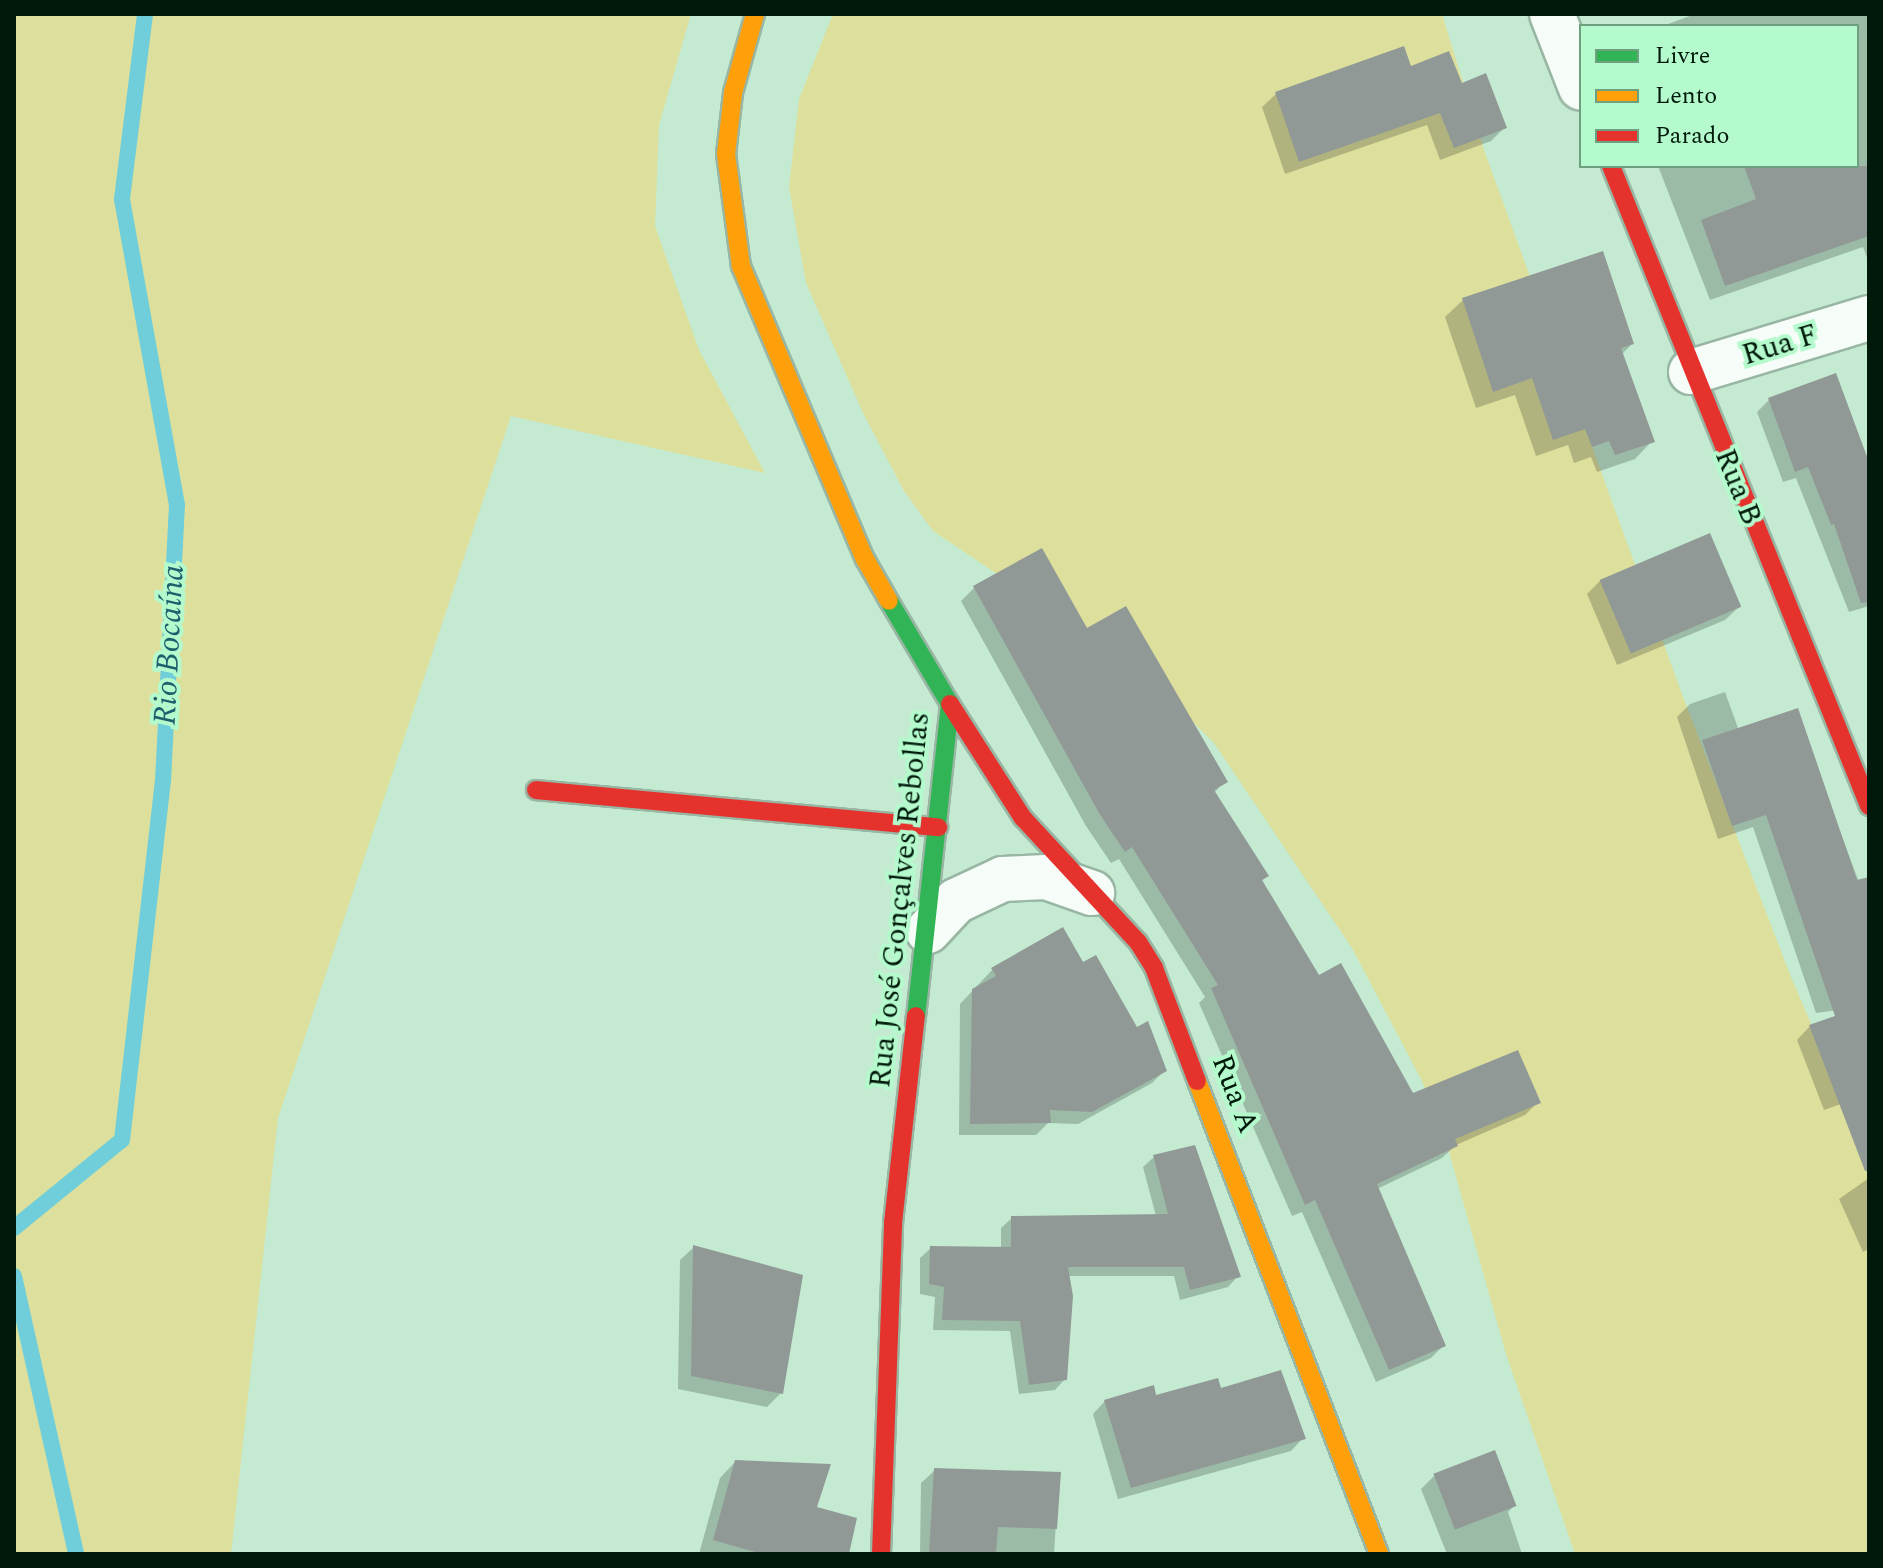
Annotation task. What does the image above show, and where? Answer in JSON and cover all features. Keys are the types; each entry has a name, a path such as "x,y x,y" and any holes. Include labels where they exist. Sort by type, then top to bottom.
{"street":[{"name":"Rua José Gonçalves Rebollas","path":"755,14 733,93 726,154 741,266 865,559 950,704 928,931 893,1223 881,1554"},
{"path":"1552,14 1579,83"},
{"name":"Rua B","path":"1612,168 1691,372 1863,779"},
{"name":"Rua F","path":"1691,372 1869,318"},
{"name":"Rua A","path":"950,704 1023,818 1138,942 1170,1002 1379,1554"},
{"path":"536,790 938,827"},
{"path":"928,931 956,901 1003,879 1046,877 1092,893"}],"green space":[{"path":"14,14 691,14 659,125 655,226 699,350 765,473 511,416 278,1118 231,1554 14,1554"},
{"path":"833,14 1442,14 1484,150 1682,694 1791,977 1869,1158 1869,1554 1575,1554 1506,1354 1449,1152 1422,1081 1352,948 1214,743 1143,672 933,531 904,491 863,413 806,283 789,187 799,99"}],"building":[{"path":"1404,46 1411,66 1449,51 1462,83 1486,73 1507,128 1454,148 1440,113 1299,162 1275,92"},
{"path":"1869,166 1869,236 1725,286 1701,220 1756,199 1745,168"},
{"path":"1603,251 1634,344 1621,348 1655,442 1615,455 1609,441 1592,447 1585,429 1553,440 1532,378 1493,392 1462,298"},
{"path":"1836,373 1869,462 1869,602 1861,603 1834,524 1831,525 1808,467 1795,472 1768,398"},
{"path":"1710,533 1741,607 1631,654 1600,580"},
{"path":"1042,548 1087,628 1126,606 1228,782 1214,790 1269,876 1262,880 1319,975 1341,963 1413,1093 1518,1050 1541,1103 1455,1139 1458,1146 1377,1184 1446,1346 1389,1370 1315,1200 1305,1205 1211,988 1218,985 1132,847 1125,852 1099,813 973,586"},
{"path":"1798,708 1857,880 1869,877 1869,1171 1865,1171 1809,1025 1835,1016 1766,815 1732,826 1702,740"},
{"path":"1063,927 1083,962 1096,955 1137,1027 1148,1021 1167,1071 1092,1112 1050,1110 1051,1123 970,1124 972,989 996,976 991,968"},
{"path":"1195,1145 1241,1277 1190,1290 1184,1267 1068,1267 1073,1296 1067,1380 1029,1385 1020,1321 942,1320 944,1287 929,1284 930,1246 1011,1247 1011,1216 1168,1214 1153,1155"},
{"path":"693,1245 803,1275 783,1394 691,1376"},
{"path":"1281,1370 1306,1439 1131,1488 1104,1400 1154,1385 1156,1395 1218,1378 1221,1388"},
{"path":"1495,1450 1517,1506 1455,1530 1433,1474"},
{"path":"735,1460 831,1464 817,1507 857,1518 849,1554 762,1554 713,1540"},
{"path":"934,1468 1061,1472 1057,1529 998,1527 996,1554 929,1554"}],"waterway":[{"name":"Rio Bocaína","path":"14,1228 122,1140 163,781 177,505 122,199 145,14"},
{"name":"Rio Bocaína","path":"14,1276 76,1554"}],"traffic: fast":[{"path":"889,601 950,704 916,1016"}],"traffic: slow":[{"path":"755,14 733,93 726,154 741,266 865,559 889,601"},
{"path":"1197,1081 1379,1554"}],"traffic: jam":[{"path":"1612,168 1869,806"},
{"path":"950,704 1023,818 1138,942 1154,968 1197,1081"},
{"path":"536,790 938,827"},
{"path":"881,1554 893,1223 916,1016"}]}
